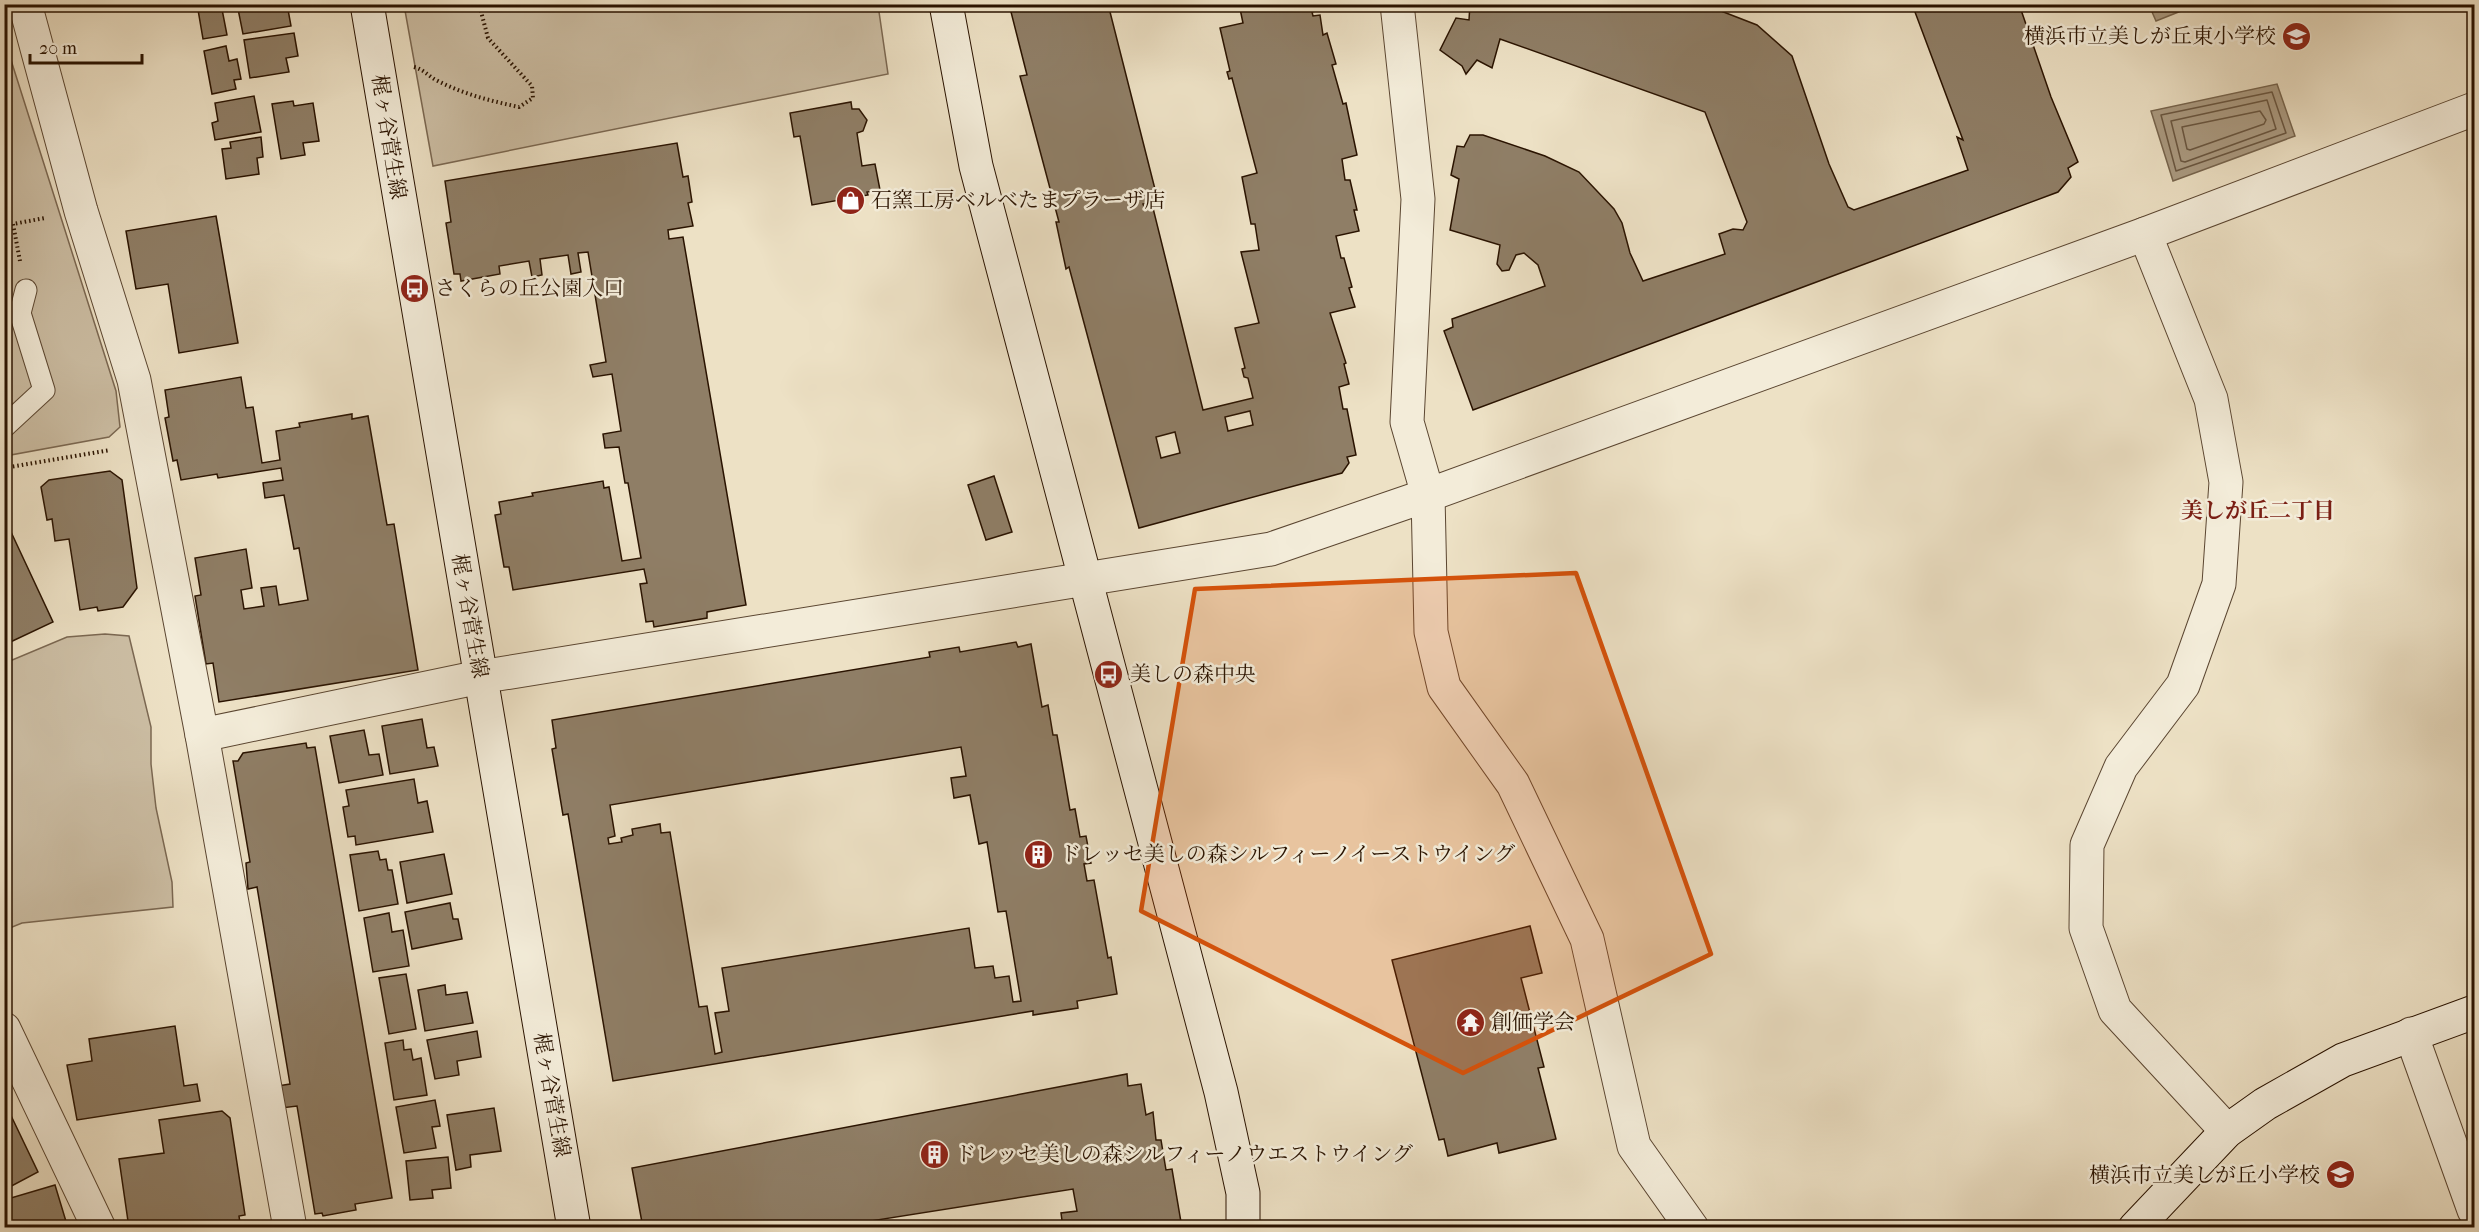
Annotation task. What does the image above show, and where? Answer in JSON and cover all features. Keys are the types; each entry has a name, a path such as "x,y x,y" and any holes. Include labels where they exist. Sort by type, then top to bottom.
{"street":[{"path":"25,4 81,211 134,380 202,735 291,1227"},
{"name":"梶ヶ谷菅生線","path":"367,4 574,1227"},
{"path":"946,4 976,166 1221,1092 1243,1193 1243,1227"},
{"path":"1397,4 1418,199 1407,422 1428,495 1431,632 1444,687 1513,784 1587,939 1634,1146 1692,1227"},
{"path":"202,735 480,677 1271,549 1428,495 2145,234 2475,109"},
{"path":"2145,234 2211,399 2226,482 2219,584 2183,685 2121,767 2087,845 2086,928 2115,1010 2227,1131"},
{"path":"2135,1227 2227,1131 2265,1104 2343,1059 2475,1012"},
{"path":"4,1029 99,1227"},
{"path":"2411,1034 2475,1210"}],"lane":[{"path":"4,427 44,390 20,313 26,291"}],"path":[{"path":"408,66 425,70 435,80 444,84 499,103 519,107 533,98 532,86 488,38 478,4"},
{"path":"26,291 13,224 81,211"},
{"path":"4,468 147,444"}],"highlighted area":[{"path":"1576,573 1711,954 1463,1073 1141,911 1195,589"}],"shaded area":[{"path":"404,5 878,5 888,74 433,166"},
{"path":"4,38 116,391 120,427 109,437 5,456"},
{"path":"105,634 129,636 151,727 151,764 156,808 172,882 173,907 22,923 5,930 5,663 67,637"}],"water":[{"path":"2149,5 2190,5 2191,7 2156,21"},
{"path":"2277,84 2295,136 2173,181 2151,111"}],"building":[{"path":"197,4 221,4 227,35 203,39"},
{"path":"237,4 287,4 291,26 243,34"},
{"path":"1009,4 1108,4 1158,201 1143,204 1145,209 1153,208 1203,410 1253,398 1248,378 1244,377 1242,369 1245,368 1235,328 1259,323 1241,252 1259,250 1255,224 1251,224 1242,177 1257,173 1232,78 1229,79 1227,72 1230,71 1220,28 1243,23 1239,4 1341,4 1312,12 1313,16 1320,15 1323,35 1327,33 1336,64 1332,65 1343,104 1346,103 1357,155 1342,159 1345,180 1350,180 1359,231 1336,236 1341,258 1344,258 1352,287 1349,288 1355,307 1330,313 1346,363 1344,364 1349,384 1339,387 1343,409 1347,409 1356,455 1347,457 1349,463 1342,473 1139,528 1069,267 1066,269 1056,222 1059,222 1020,76 1027,75","holes":["1250,411 1253,425 1228,431 1225,417","1175,432 1180,453 1161,458 1156,437"]},
{"path":"1206,4 1234,4 1208,11"},
{"path":"1470,4 1703,4 1757,25 1792,56 1829,164 1848,207 1854,210 1968,170 1957,137 1963,140 1912,4 2019,4 2051,97 2078,162 2068,168 2071,177 2058,192 1473,410 1444,331 1453,327 1452,319 1545,286 1538,265 1524,253 1516,255 1509,270 1502,271 1497,264 1500,245 1450,230 1459,179 1451,175 1457,146 1464,147 1470,135 1483,135 1545,156 1579,172 1614,209 1622,223 1630,253 1643,281 1725,254 1719,234 1733,229 1743,230 1747,222 1705,112 1500,39 1492,68 1477,60 1466,74 1462,66 1440,50 1456,18 1469,20"},
{"path":"294,33 298,56 286,58 289,72 250,78 244,40"},
{"path":"226,46 229,61 237,59 241,79 234,80 236,89 212,94 204,51"},
{"path":"254,96 261,132 215,140 212,123 218,121 215,103"},
{"path":"293,101 294,106 313,103 319,141 303,143 305,155 281,159 272,104"},
{"path":"851,102 852,109 859,109 867,120 863,131 857,133 862,166 875,164 880,190 867,192 868,195 812,205 800,136 794,137 790,113"},
{"path":"261,137 263,157 257,158 259,174 226,179 222,149 231,148 230,142"},
{"path":"677,143 683,177 688,176 692,202 688,203 693,226 668,230 669,239 683,237 746,605 707,612 707,618 654,627 653,621 646,622 640,584 647,583 644,569 513,590 509,567 504,567 495,515 501,514 499,502 533,496 532,493 603,481 604,488 609,487 622,561 641,558 628,483 625,483 619,447 605,448 603,434 621,431 612,374 593,377 590,365 606,362 588,252 578,253 581,272 571,274 568,255 540,259 542,275 532,277 529,261 499,266 500,274 461,281 460,274 454,274 446,223 451,222 445,181"},
{"path":"216,216 238,343 179,353 168,284 136,289 126,231"},
{"path":"241,377 246,408 253,407 262,463 280,460 276,431 300,427 299,423 352,414 352,419 368,416 387,525 394,524 418,670 219,702 213,663 206,664 195,596 201,595 195,558 246,549 252,588 241,590 244,609 264,606 261,588 276,586 279,605 308,600 299,548 294,549 284,495 265,498 263,483 283,480 281,468 218,478 217,474 181,480 177,460 173,461 165,418 169,417 165,390"},
{"path":"110,471 122,480 137,588 123,607 98,611 97,607 80,610 69,539 55,541 52,519 47,520 41,487 49,480"},
{"path":"994,476 1012,532 986,540 968,485"},
{"path":"4,517 53,622 4,645"},
{"name":"ドレッセ美しの森シルフィーノイーストウイング","path":"1016,642 1018,647 1031,644 1042,707 1048,705 1053,735 1057,735 1070,810 1075,809 1080,837 1086,836 1091,863 1084,864 1087,881 1094,880 1117,994 1077,1001 1078,1008 1033,1015 1033,1011 613,1081 568,814 563,815 552,749 556,748 552,720 930,657 929,652 959,647 960,652","holes":["961,747 966,776 951,778 954,798 970,795 979,844 987,842 998,912 1006,911 1021,1001 1013,1002 1009,976 995,978 993,966 975,968 969,928 722,968 729,1011 715,1013 722,1052 715,1054 707,1006 699,1007 670,832 661,833 660,824 632,829 633,835 621,838 622,842 609,844 608,838 615,836 610,805"]},
{"path":"422,719 427,748 434,747 438,766 390,774 382,726"},
{"path":"364,730 369,755 379,754 383,775 339,783 330,736"},
{"path":"306,743 307,748 315,747 392,1198 355,1204 356,1210 323,1216 322,1213 315,1214 297,1106 281,1108 277,1086 290,1084 257,887 248,889 246,863 250,862 233,761 238,761 243,753"},
{"path":"414,779 418,803 427,801 433,832 356,845 355,836 348,837 343,807 349,806 346,790"},
{"path":"378,851 380,860 386,859 388,870 392,870 398,904 359,911 350,855"},
{"path":"444,854 452,894 407,903 400,862"},
{"path":"450,903 453,919 458,919 462,939 412,949 405,912"},
{"path":"389,913 392,932 403,930 409,966 373,972 364,918"},
{"name":"創価学会","path":"1530,926 1542,973 1521,978 1544,1067 1538,1068 1556,1139 1499,1153 1497,1143 1448,1156 1444,1139 1439,1140 1392,960"},
{"path":"406,974 416,1029 389,1034 379,978"},
{"path":"445,985 446,995 467,992 473,1023 425,1031 418,990"},
{"path":"175,1026 184,1086 197,1084 200,1101 77,1120 67,1065 92,1061 89,1039"},
{"path":"477,1031 481,1057 457,1061 459,1075 435,1079 427,1040"},
{"path":"403,1040 404,1050 411,1049 413,1060 421,1058 427,1095 394,1100 385,1043"},
{"name":"ドレッセ美しの森シルフィーノウエストウイング","path":"1127,1074 1128,1086 1141,1084 1146,1115 1153,1112 1156,1140 1161,1140 1166,1170 1172,1169 1182,1228 1063,1228 1061,1213 1077,1211 1073,1189 864,1222 865,1228 643,1228 632,1168"},
{"path":"435,1100 440,1126 432,1127 436,1148 404,1153 396,1107"},
{"path":"4,1101 38,1172 4,1190"},
{"path":"494,1108 501,1151 470,1155 471,1167 456,1170 447,1115"},
{"path":"222,1111 230,1118 245,1215 239,1216 240,1223 210,1228 129,1228 119,1159 164,1153 159,1120"},
{"path":"448,1157 451,1188 432,1190 433,1198 410,1200 406,1161"},
{"path":"55,1185 68,1228 4,1228 4,1200"},
{"path":"459,1223 471,1228 436,1228 444,1224"}],"place":[{"name":"横浜市立美しが丘東小学校","path":"2297,36"},
{"name":"石窯工房ベルベたまプラーザ店","path":"850,200"},
{"name":"さくらの丘公園入口","path":"414,288"},
{"name":"美しの森中央","path":"1109,674"},
{"name":"ドレッセ美しの森シルフィーノイーストウイング","path":"1039,854"},
{"name":"創価学会","path":"1470,1022"},
{"name":"ドレッセ美しの森シルフィーノウエストウイング","path":"934,1154"},
{"name":"横浜市立美しが丘小学校","path":"2341,1175"}],"district":[{"name":"美しが丘二丁目","path":"2258,511"}]}
